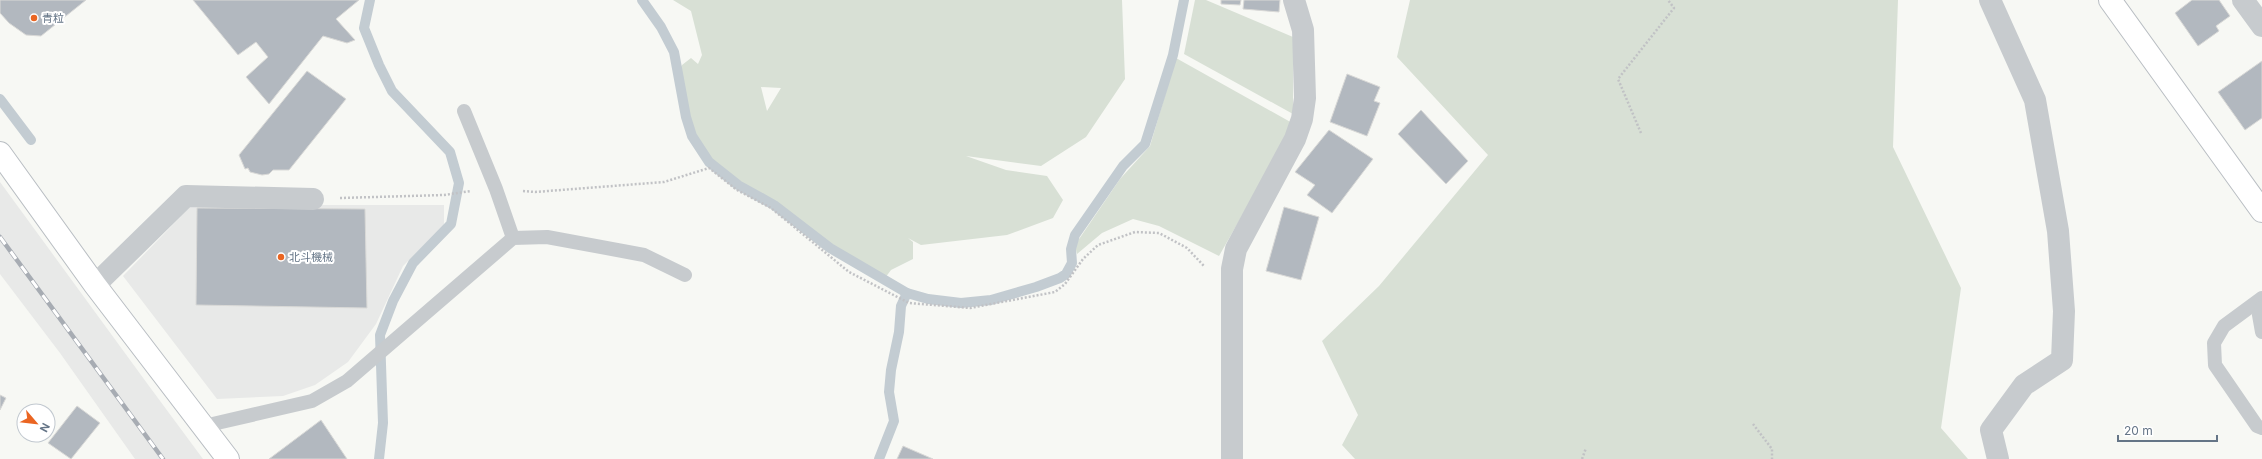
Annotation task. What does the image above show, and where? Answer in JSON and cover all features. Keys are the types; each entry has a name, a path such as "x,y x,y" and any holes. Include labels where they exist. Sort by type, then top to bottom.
{"street":[{"path":"1233,457 1232,269 1236,249 1295,139 1302,119 1305,98 1303,30 1294,0"},
{"path":"1990,0 2035,100 2058,230 2064,311 2062,360 2024,385 1991,430 1998,459"},
{"path":"2110,0 2262,211"},
{"path":"2243,0 2262,26"},
{"path":"0,153 95,285 228,459"},
{"path":"95,285 186,196 313,199"}],"lane":[{"path":"464,111 496,189 513,238"},
{"path":"204,426 312,401 347,381 513,238 547,237 644,255 685,275"},
{"path":"2262,298 2224,326 2214,343 2215,366 2257,426 2262,428"},
{"path":"2262,307 2259,315 2262,332"}],"path":[{"path":"1641,133 1618,79 1674,8 1668,0"},
{"path":"313,199 422,196 496,189 535,192 664,182 709,168 737,190 771,208 849,272 909,303 970,308 1054,292 1065,284 1082,259 1098,245 1135,232 1159,233 1187,248 1232,296"},
{"path":"1754,424 1772,449 1772,459"},
{"path":"1582,459 1586,448"}],"shaded area":[{"path":"673,0 1122,0 1125,79 1086,137 1041,166 966,156 1006,170 1047,176 1063,200 1053,218 1007,235 921,245 908,238 913,242 913,259 891,270 885,278 829,245 774,203 739,184 710,161 693,136 687,118 679,71 682,65 691,58 698,64 702,55 691,11","holes":["761,87 781,88 767,111"]},
{"path":"1195,0 1206,0 1293,37 1293,114 1184,54"},
{"path":"1410,0 1898,0 1893,147 1961,288 1941,428 1968,459 1355,459 1342,445 1358,415 1322,341 1379,286 1488,155 1397,57"},
{"path":"1176,58 1294,124 1219,256 1159,226 1133,219 1102,233 1077,254 1075,245 1120,179 1150,146"},
{"path":"0,182 203,459 135,459 60,353 0,274"},
{"path":"192,205 444,205 444,225 403,266 376,324 348,362 315,385 283,396 217,399 123,276"}],"building":[{"name":"青粒","path":"0,0 86,0 41,36 26,35 9,23 0,13"},
{"path":"193,0 359,0 336,19 355,40 347,43 323,36 269,104 246,77 268,57 256,42 238,55"},
{"path":"1221,0 1241,0 1240,5 1221,4"},
{"path":"1244,0 1280,0 1279,12 1243,9"},
{"path":"2192,0 2219,0 2230,16 2216,26 2219,31 2198,46 2175,13"},
{"path":"2262,61 2262,118 2245,130 2218,92"},
{"path":"307,71 346,99 289,170 273,170 269,174 262,175 250,172 248,168 245,169 239,155"},
{"path":"1347,74 1380,87 1374,101 1380,103 1367,136 1330,122"},
{"path":"1421,110 1468,161 1446,184 1398,134"},
{"path":"1329,130 1373,159 1332,213 1307,195 1315,185 1295,172"},
{"path":"1284,207 1319,217 1301,280 1266,271"},
{"name":"北斗機械","path":"197,208 365,209 367,308 196,305"},
{"path":"0,395 6,398 0,410"},
{"path":"77,406 100,423 71,459 48,443 56,443 56,433"},
{"path":"321,420 347,459 269,459"},
{"path":"903,446 933,459 897,459"}],"waterway":[{"path":"370,0 364,28 379,65 392,91 450,152 459,183 451,224 413,263 393,301 380,335 383,423 379,459"},
{"path":"642,0 661,27 674,52 686,117 692,136 709,162 738,185 774,205 830,248 907,293 928,299 961,303 991,300 1036,287 1060,278 1066,274 1072,263 1071,249 1075,235 1123,166 1145,144 1173,55 1184,0"},
{"path":"0,99 31,140"},
{"path":"879,459 894,421 889,392 891,370 899,332 901,306 907,293"}],"railway":[{"path":"0,237 163,459"}],"place":[{"name":"青粒","path":"34,18"},
{"name":"北斗機械","path":"281,257"}]}
